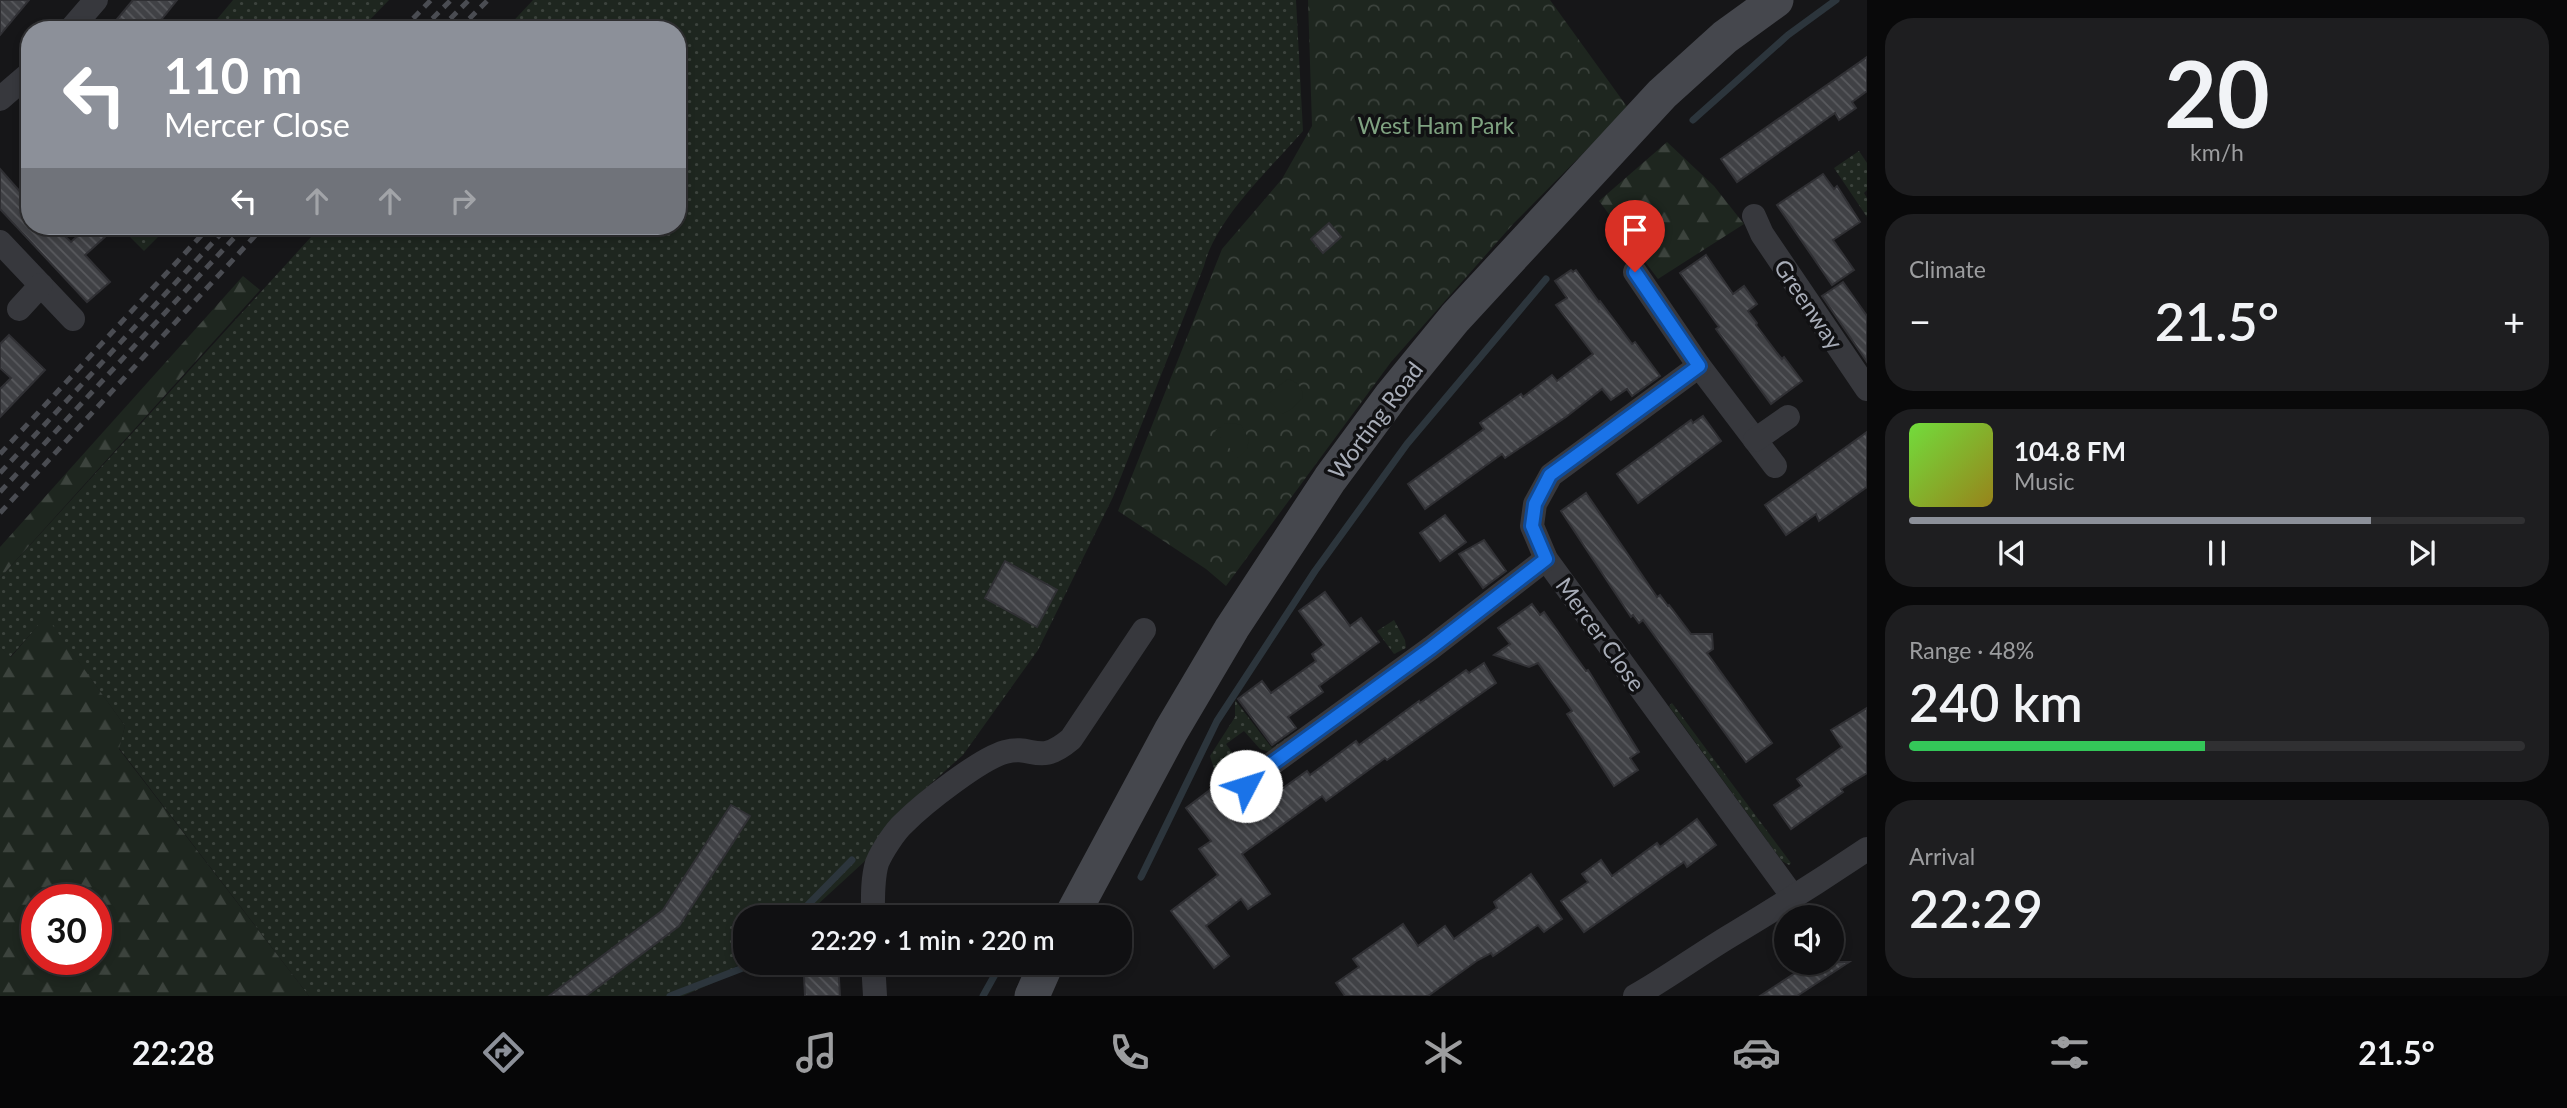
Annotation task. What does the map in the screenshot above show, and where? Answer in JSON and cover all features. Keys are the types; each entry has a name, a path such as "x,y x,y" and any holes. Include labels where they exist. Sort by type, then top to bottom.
{"main road":[{"name":"Worting Road","path":"1077,905 1171,731 1232,628 1330,479 1392,395 1455,318 1531,233 1662,94 1725,37 1776,0"},
{"path":"1032,996 1041,975"}],"street":[{"path":"78,21 96,0"},
{"path":"0,99 21,81"},
{"name":"Greenway","path":"1754,216 1762,234 1867,389"},
{"path":"0,242 74,319"},
{"path":"1635,272 1699,366 1774,466"},
{"path":"19,309 41,285"},
{"name":"Mercer Close","path":"1699,366 1550,475 1535,504 1532,526 1546,559 1794,898"},
{"path":"1755,440 1788,417"},
{"path":"1246,786 1259,760 1431,648 1546,559"},
{"path":"873,905 877,863 902,824 989,758 1009,751 1042,754 1057,751 1071,740 1144,630"},
{"path":"1634,996 1671,976 1867,849"},
{"path":"874,975 875,996"}],"green space":[{"path":"233,0 389,0 369,21 216,21"},
{"path":"533,0 1296,0 1303,131 1232,212 1210,248 1113,497 1038,650 963,755 900,811 865,861 817,905 733,905 733,969 713,983 683,996 309,996 119,748 125,726 46,617 10,657 0,647 0,578 313,235 686,235 686,21 513,21"},
{"name":"West Ham Park","path":"1308,0 1550,0 1628,108 1514,223 1391,362 1226,586 1206,569 1118,511 1222,249 1282,179 1312,126"},
{"path":"1667,142 1714,186 1744,224 1658,279 1599,201"},
{"path":"1859,151 1867,163 1867,190 1864,193 1867,198 1867,217 1834,168"},
{"path":"128,235 160,235 144,251"},
{"path":"243,276 260,290 0,578 0,547"},
{"path":"1288,379 1299,386 1303,398 1282,414 1269,401 1269,393"},
{"path":"1224,424 1241,425 1249,439 1247,449 1238,458 1215,431"},
{"path":"46,616 125,726 119,749 309,996 0,996 0,647 11,657"},
{"path":"1394,620 1405,640 1406,648 1394,654 1377,631"},
{"path":"1235,700 1272,748 1298,730 1273,753 1260,749 1244,731 1226,744 1238,764 1239,771 1235,783 1220,793 1218,789 1223,785 1217,778 1210,756 1235,717"},
{"path":"1672,703 1791,863 1789,865 1782,861 1669,706"}],"building":[{"path":"0,0 29,0 0,35"},
{"path":"133,0 177,0 160,21 116,21"},
{"path":"1867,57 1867,91 1852,102 1856,108 1839,120 1835,113 1737,182 1721,159"},
{"path":"0,169 21,193 21,231 0,209"},
{"path":"1823,174 1834,189 1837,186 1860,222 1833,240 1854,270 1832,285 1777,205"},
{"path":"1329,223 1341,237 1323,253 1311,239"},
{"path":"24,235 64,235 71,242 78,235 107,235 85,255 110,282 87,302"},
{"path":"1706,255 1733,294 1744,286 1757,304 1748,311 1756,325 1802,381 1771,404 1716,329 1719,327 1680,273"},
{"path":"1571,270 1576,270 1660,376 1632,396 1627,389 1611,400 1602,389 1566,417 1505,458 1502,454 1425,509 1408,484 1484,429 1480,423 1521,394 1523,397 1552,375 1557,381 1593,354 1556,305 1567,298 1555,281"},
{"path":"1843,282 1867,316 1867,362 1822,296"},
{"path":"9,335 45,370 0,417 0,389 11,378 0,368 0,344"},
{"path":"1703,416 1721,441 1638,503 1617,474 1691,420 1693,423"},
{"path":"1867,432 1867,487 1819,521 1816,514 1786,535 1765,505"},
{"path":"1586,493 1657,597 1660,595 1691,634 1712,634 1713,649 1707,653 1772,743 1746,762 1643,620 1639,623 1633,615 1631,617 1561,511"},
{"path":"1445,515 1466,542 1440,561 1420,533"},
{"path":"1484,540 1506,571 1483,588 1459,554"},
{"path":"1005,561 1057,590 1037,627 985,598"},
{"path":"1325,592 1350,626 1361,618 1379,642 1319,686 1323,692 1288,717 1296,728 1272,745 1238,699 1262,681 1271,693 1316,661 1312,654 1324,645 1299,611"},
{"path":"1532,604 1540,615 1544,612 1586,671 1588,670 1639,752 1630,758 1638,770 1614,786 1567,714 1572,711 1538,663 1529,667 1494,655 1510,644 1498,628"},
{"path":"1484,663 1496,683 1326,801 1322,796 1242,854 1270,894 1248,909 1241,899 1206,926 1229,956 1214,968 1171,911 1218,875 1199,849 1211,841 1186,808 1210,790 1236,822 1307,771 1310,775 1356,741 1359,745 1466,670 1469,673"},
{"path":"1867,708 1867,773 1841,789 1843,792 1791,829 1774,805 1802,786 1797,779 1842,747 1831,730"},
{"path":"731,805 750,816 679,926 586,996 549,996 663,910"},
{"path":"1697,819 1716,845 1687,867 1684,862 1584,932 1561,901 1588,882 1582,874 1601,860 1612,876 1657,843 1660,847"},
{"path":"1531,874 1562,919 1544,932 1538,925 1493,956 1491,953 1478,960 1428,996 1345,996 1336,983 1359,967 1353,959 1403,924 1418,946 1445,926 1454,939 1497,908 1494,902"},
{"path":"839,975 840,996 805,996 804,976"},
{"path":"1792,975 1829,975 1797,996 1760,996"}],"waterway":[{"path":"1693,120 1788,35 1836,0"},
{"path":"1141,877 1217,721 1315,571 1407,444 1546,279"},
{"path":"808,905 852,860"},
{"path":"670,996 733,972"},
{"path":"983,996 995,975"}],"railway":[{"path":"411,21 431,0"},
{"path":"430,21 451,0"},
{"path":"448,21 469,0"},
{"path":"467,21 488,0"},
{"path":"0,454 202,235"},
{"path":"0,473 220,235"},
{"path":"0,492 237,235"},
{"path":"0,513 256,235"}],"route":[{"path":"1246,786 1266,768 1431,648 1546,559 1532,526 1535,504 1550,475 1699,366 1635,272"}]}
